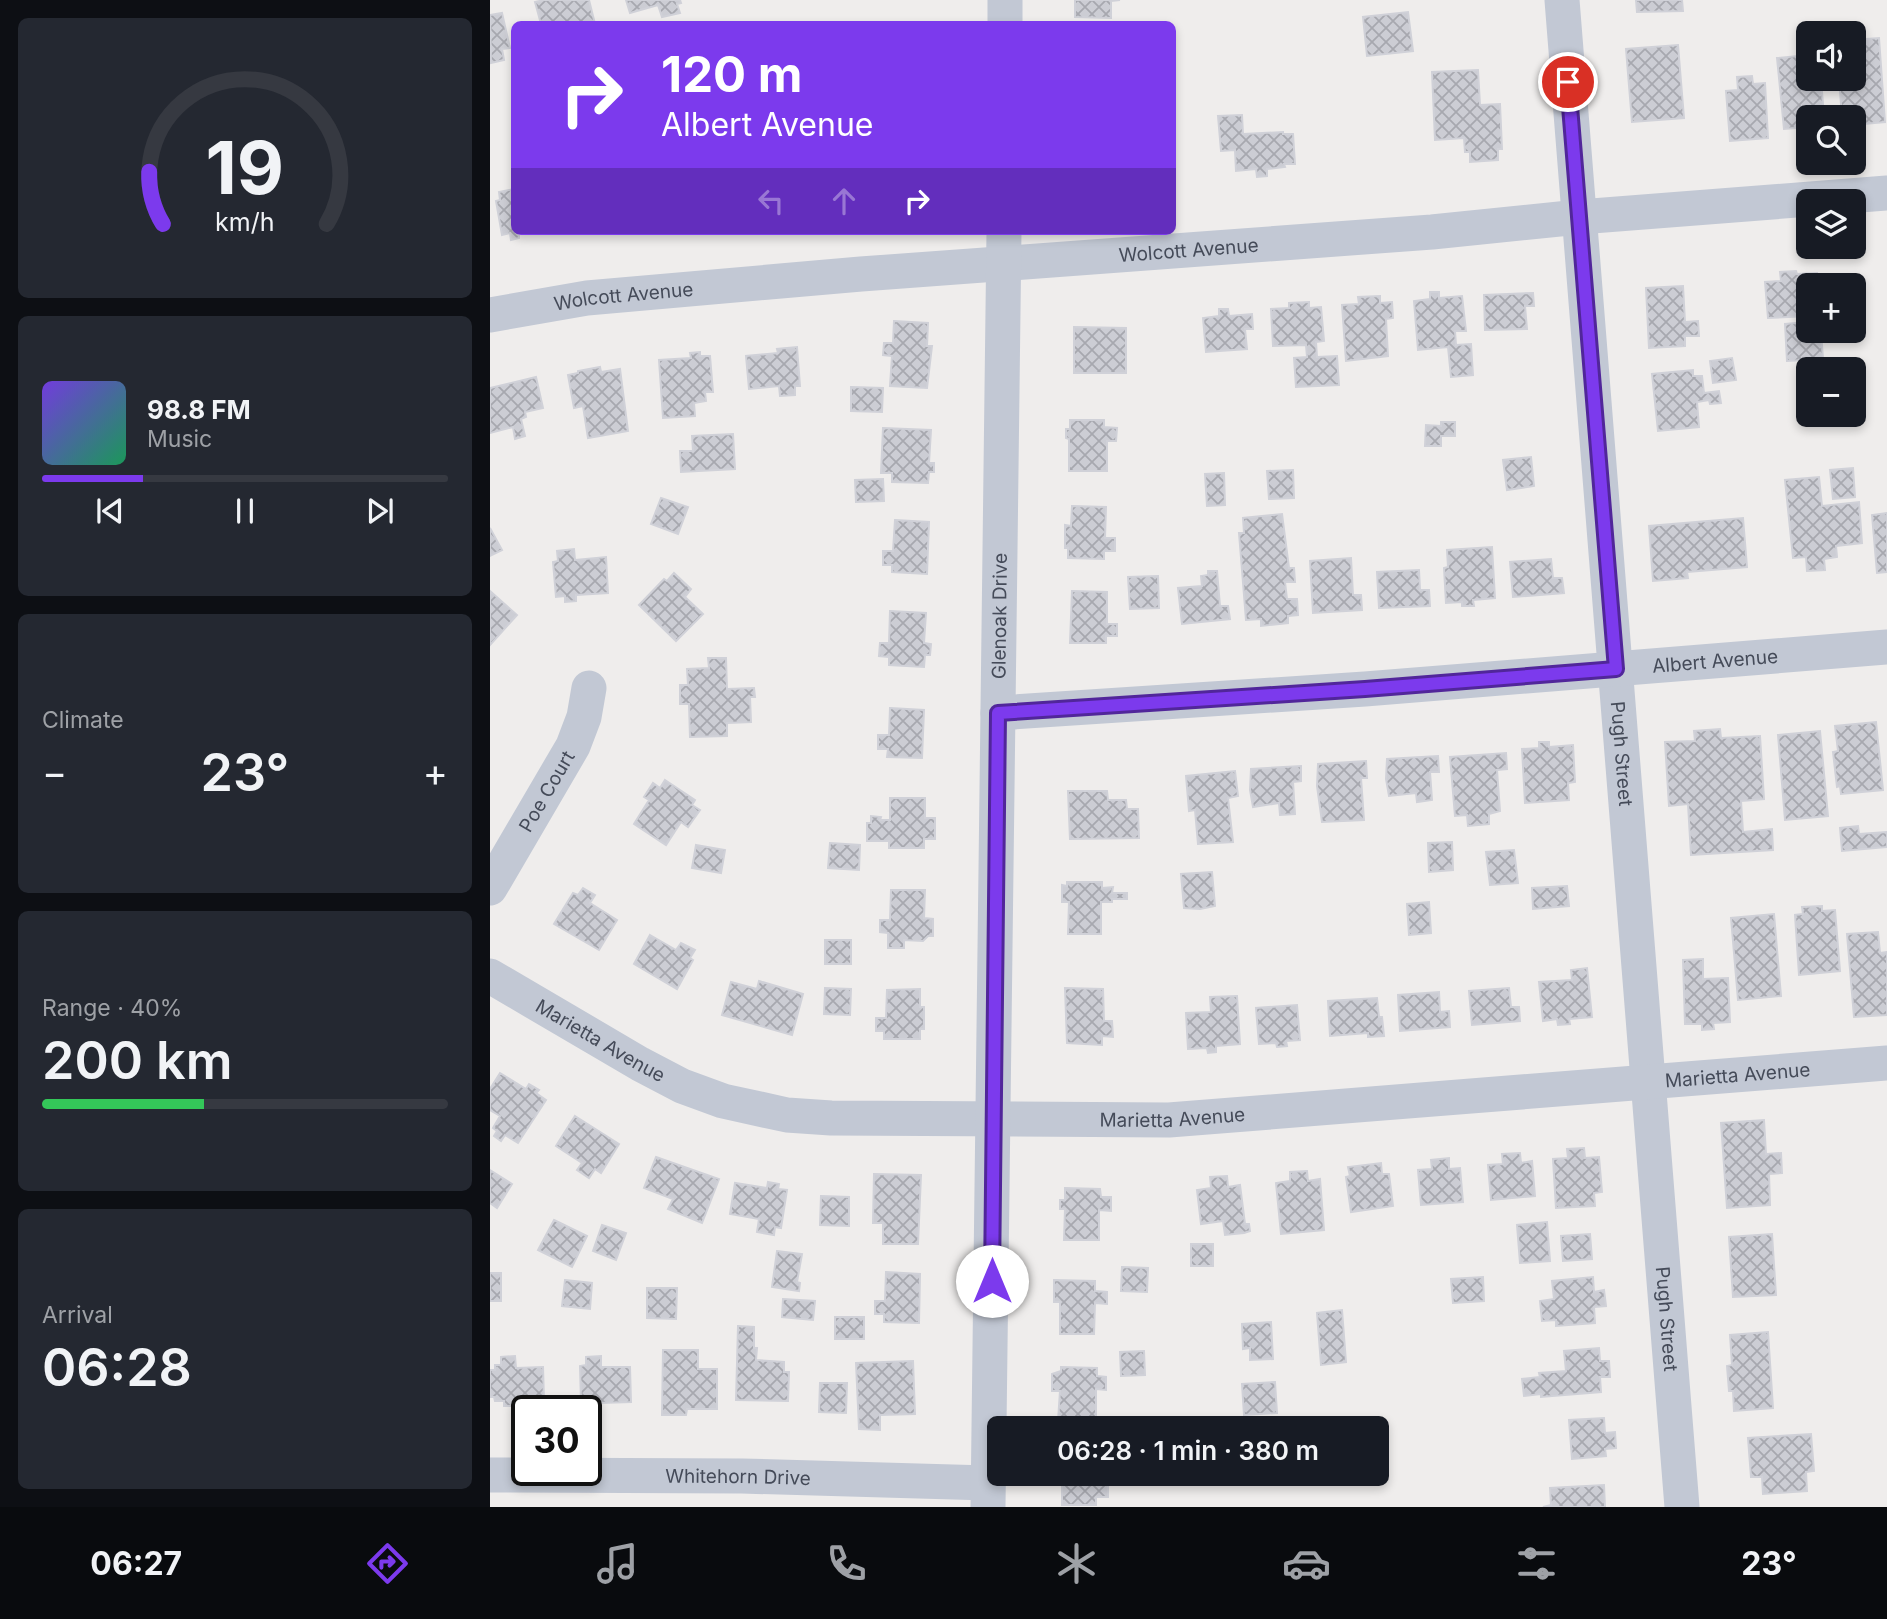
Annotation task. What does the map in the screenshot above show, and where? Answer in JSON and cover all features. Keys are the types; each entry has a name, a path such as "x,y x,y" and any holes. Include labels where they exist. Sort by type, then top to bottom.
{"street":[{"path":"1005,0 1005,21"},
{"name":"Pugh Street","path":"1562,0 1682,1507"},
{"name":"Wolcott Avenue","path":"490,315 587,298 1004,247 1432,232 1579,217 1887,193"},
{"name":"Glenoak Drive","path":"988,1495 1004,247"},
{"name":"Albert Avenue","path":"998,713 1351,690 1887,648"},
{"name":"Poe Court","path":"490,888 573,746 584,718 589,688"},
{"name":"Marietta Avenue","path":"490,976 682,1086 723,1101 787,1115 831,1118 1169,1120 1887,1063"},
{"name":"Whitehorn Drive","path":"490,1475 742,1476 988,1495"}],"building":[{"path":"589,0 594,21 540,21 535,2"},
{"path":"626,0 680,0 681,3 677,4 680,13 662,17 658,5 630,13"},
{"path":"1075,0 1120,0 1111,1 1111,18 1075,17"},
{"path":"1636,0 1682,0 1683,11 1637,12"},
{"path":"1408,12 1413,51 1367,56 1363,17"},
{"path":"502,13 510,48 502,49 504,60 491,63 490,15"},
{"path":"1879,38 1885,122 1866,124 1866,105 1841,105 1840,91 1866,91 1866,39"},
{"path":"1678,45 1684,118 1632,122 1626,49"},
{"path":"1796,56 1796,91 1822,91 1823,105 1796,105 1796,128 1784,129 1777,58"},
{"path":"1478,70 1480,105 1500,104 1502,149 1498,149 1498,160 1470,162 1470,152 1465,152 1464,138 1435,140 1432,72"},
{"path":"1752,76 1753,84 1765,83 1768,138 1730,141 1726,91 1738,90 1737,77"},
{"path":"1242,115 1243,134 1293,134 1295,164 1267,169 1267,176 1257,177 1256,169 1236,171 1235,150 1221,151 1218,116"},
{"path":"511,190 511,235 519,235 519,238 511,240 510,233 502,235 496,201 500,200 499,192"},
{"path":"1796,271 1796,317 1768,318 1765,282 1781,281 1780,272"},
{"path":"1683,286 1685,322 1698,321 1699,336 1685,336 1685,346 1649,348 1646,288"},
{"path":"1430,292 1439,292 1439,298 1462,296 1466,331 1455,331 1456,345 1471,344 1473,375 1451,377 1448,347 1418,350 1414,301 1430,299"},
{"path":"1533,293 1534,306 1525,306 1527,329 1485,330 1484,295"},
{"path":"1380,296 1380,303 1392,302 1393,318 1386,319 1388,356 1346,361 1342,305 1359,304 1358,297"},
{"path":"1309,302 1309,308 1321,307 1324,341 1316,342 1317,357 1337,356 1339,385 1296,387 1294,358 1307,357 1306,345 1273,346 1271,309 1289,308 1289,303"},
{"path":"1219,309 1228,309 1229,316 1252,314 1253,329 1245,329 1247,349 1206,352 1203,318 1219,316"},
{"path":"894,321 928,323 927,346 932,346 927,388 890,386 892,356 883,355 884,343 893,343"},
{"path":"1796,323 1796,343 1822,343 1823,357 1796,357 1796,360 1787,361 1785,324"},
{"path":"1074,327 1126,328 1126,373 1074,373"},
{"path":"797,347 800,386 795,386 795,395 780,396 779,386 749,389 746,356 778,353 777,349"},
{"path":"700,352 700,356 710,356 713,392 705,392 706,401 694,403 695,416 663,418 659,360 691,358 690,353"},
{"path":"1732,358 1736,380 1713,383 1710,361"},
{"path":"600,367 601,372 620,369 628,431 588,438 583,406 574,408 568,375"},
{"path":"1693,370 1693,376 1702,376 1704,393 1719,391 1721,403 1710,404 1709,400 1697,402 1699,427 1658,431 1652,374"},
{"path":"536,377 543,408 525,412 526,417 521,419 525,436 515,439 513,427 490,433 490,388"},
{"path":"851,387 883,388 882,412 851,411"},
{"path":"1070,420 1104,420 1104,427 1117,428 1116,441 1107,441 1107,471 1069,471 1069,439 1066,438 1066,429 1070,429"},
{"path":"1441,422 1455,422 1455,436 1441,436 1441,446 1425,446 1426,425 1441,426"},
{"path":"883,428 931,430 929,463 934,463 934,472 929,472 928,483 892,482 892,473 881,473"},
{"path":"733,434 735,469 681,472 680,451 693,451 692,436"},
{"path":"1531,457 1534,486 1507,490 1503,460"},
{"path":"1853,468 1855,497 1833,499 1830,470"},
{"path":"1293,470 1294,498 1269,499 1267,471"},
{"path":"1224,473 1225,505 1207,506 1205,474"},
{"path":"1819,477 1822,506 1859,502 1862,543 1836,546 1837,557 1824,559 1825,570 1807,571 1806,557 1793,558 1785,480"},
{"path":"883,479 884,501 856,502 855,480"},
{"path":"661,498 688,507 678,534 651,524"},
{"path":"1072,506 1106,507 1105,538 1115,538 1115,551 1104,551 1104,559 1068,558 1065,525 1071,526"},
{"path":"1887,513 1887,572 1877,573 1872,515"},
{"path":"1282,514 1289,568 1294,568 1295,582 1285,582 1287,599 1297,599 1298,615 1288,616 1288,623 1261,626 1261,619 1246,620 1239,533 1244,533 1243,518"},
{"path":"1743,518 1747,567 1687,572 1688,578 1653,581 1649,526"},
{"path":"895,520 929,522 927,574 892,572 892,565 883,565 883,551 893,551"},
{"path":"490,528 502,550 490,556"},
{"path":"1492,547 1495,598 1473,600 1474,606 1462,606 1462,602 1446,603 1444,568 1448,567 1447,550"},
{"path":"574,549 575,560 606,557 608,593 576,595 576,601 565,602 565,596 556,597 553,562 558,561 557,551"},
{"path":"1351,558 1353,595 1361,595 1362,610 1313,613 1310,561"},
{"path":"1551,559 1553,578 1562,578 1564,593 1513,597 1510,562"},
{"path":"1419,570 1420,590 1429,590 1430,606 1379,608 1377,572"},
{"path":"1208,571 1217,571 1220,606 1228,606 1230,619 1182,624 1178,588 1202,586 1201,576 1208,575"},
{"path":"674,573 691,589 685,597 703,614 676,641 639,605 664,579 667,581"},
{"path":"1158,576 1159,608 1130,609 1128,577"},
{"path":"490,591 517,615 490,645"},
{"path":"1072,591 1107,592 1107,624 1117,624 1117,636 1106,636 1106,643 1070,643"},
{"path":"890,611 926,613 924,643 931,644 930,655 925,655 924,667 889,665 889,657 879,656 880,643 889,643"},
{"path":"708,658 726,658 727,689 754,688 755,697 750,697 751,722 727,723 727,736 690,737 689,704 680,704 680,685 688,685 687,669 709,668"},
{"path":"890,708 924,710 922,758 887,757 888,749 878,749 878,735 889,735"},
{"path":"1876,722 1883,790 1841,794 1840,786 1837,787 1833,752 1838,751 1835,726"},
{"path":"1720,729 1721,738 1760,736 1764,799 1741,801 1743,832 1772,829 1773,850 1691,855 1688,804 1669,806 1665,742 1695,741 1694,731"},
{"path":"1820,731 1828,816 1785,820 1778,735"},
{"path":"1539,742 1549,742 1549,747 1573,745 1575,782 1568,783 1569,800 1525,803 1522,749 1539,748"},
{"path":"1506,753 1507,769 1497,770 1500,811 1489,814 1489,824 1468,826 1467,815 1455,816 1450,757"},
{"path":"1438,756 1439,772 1430,772 1432,800 1417,802 1416,793 1389,796 1387,759"},
{"path":"1366,761 1367,778 1361,778 1364,820 1322,822 1317,786 1318,764"},
{"path":"1301,766 1301,781 1293,782 1295,814 1280,815 1279,803 1253,807 1250,790 1251,769"},
{"path":"1235,771 1238,796 1228,798 1233,842 1198,844 1195,810 1189,811 1186,776"},
{"path":"665,780 695,800 692,805 700,810 688,827 681,822 666,845 634,824 649,800 644,797 653,783 660,788"},
{"path":"1068,791 1107,791 1108,800 1126,800 1127,809 1138,809 1139,838 1070,839"},
{"path":"890,798 925,798 925,818 935,818 935,839 924,839 924,848 889,848 889,841 867,841 867,823 871,823 871,816 890,820"},
{"path":"1858,826 1859,834 1887,832 1887,847 1842,851 1840,828"},
{"path":"1452,842 1453,870 1429,872 1428,843"},
{"path":"830,843 860,845 859,870 828,868"},
{"path":"696,845 725,850 721,873 692,868"},
{"path":"1514,850 1518,883 1490,885 1486,852"},
{"path":"1212,872 1215,906 1184,908 1181,874"},
{"path":"1067,882 1102,882 1102,888 1113,887 1112,893 1127,893 1127,899 1101,902 1101,934 1068,934 1069,902 1062,902 1062,885 1067,886"},
{"path":"1567,886 1569,906 1533,909 1532,888"},
{"path":"583,888 595,895 590,903 617,920 599,950 554,924 573,893 578,895"},
{"path":"891,890 925,890 924,918 933,919 933,936 928,936 923,941 904,940 904,948 888,948 888,933 880,932 880,920 890,920"},
{"path":"1429,902 1431,933 1409,935 1407,904"},
{"path":"1822,906 1822,911 1835,910 1840,971 1799,975 1795,915 1803,914 1802,907"},
{"path":"1774,914 1781,996 1738,1000 1731,918"},
{"path":"1878,932 1880,953 1887,952 1887,1015 1854,1017 1847,934"},
{"path":"650,935 676,950 681,943 695,950 690,958 693,960 677,989 634,964"},
{"path":"825,940 851,940 851,964 825,964"},
{"path":"1703,959 1703,979 1728,978 1730,1022 1713,1023 1714,1029 1702,1030 1702,1024 1685,1024 1683,960"},
{"path":"1587,968 1592,1017 1569,1019 1570,1024 1558,1025 1557,1019 1543,1021 1539,982 1572,980 1571,970"},
{"path":"759,981 803,994 792,1035 722,1015 731,982 757,989"},
{"path":"825,988 851,989 850,1015 824,1014"},
{"path":"1065,988 1103,989 1104,1021 1112,1021 1113,1037 1102,1036 1102,1045 1067,1043"},
{"path":"1509,988 1511,1007 1519,1007 1520,1021 1472,1025 1469,991"},
{"path":"920,989 920,1007 924,1007 924,1029 920,1029 920,1039 884,1039 884,1031 876,1031 876,1018 886,1018 887,990"},
{"path":"1439,992 1440,1012 1449,1011 1450,1027 1400,1031 1398,995"},
{"path":"1237,996 1240,1044 1216,1046 1216,1052 1208,1053 1207,1048 1188,1049 1186,1013 1211,1012 1210,997"},
{"path":"1377,998 1384,1036 1368,1037 1368,1033 1330,1036 1328,1001"},
{"path":"1297,1005 1300,1040 1286,1041 1287,1046 1277,1047 1276,1043 1259,1044 1256,1008"},
{"path":"500,1073 526,1089 529,1084 539,1090 536,1093 546,1100 518,1143 505,1135 501,1141 494,1136 497,1131 493,1128 500,1116 490,1110 490,1089"},
{"path":"575,1116 619,1144 601,1173 595,1169 589,1178 577,1170 582,1163 556,1146"},
{"path":"1764,1120 1766,1154 1781,1153 1782,1173 1769,1174 1770,1205 1727,1208 1721,1123"},
{"path":"1584,1148 1585,1158 1599,1157 1602,1192 1594,1193 1595,1206 1556,1208 1553,1159 1568,1158 1567,1149"},
{"path":"1520,1153 1521,1163 1532,1161 1535,1196 1491,1200 1488,1165 1503,1164 1502,1154"},
{"path":"656,1157 719,1179 702,1223 668,1209 673,1199 644,1188"},
{"path":"1449,1158 1449,1169 1460,1168 1463,1202 1421,1205 1418,1170 1432,1169 1431,1160"},
{"path":"1381,1163 1382,1174 1389,1174 1393,1206 1351,1212 1346,1177 1350,1176 1348,1167"},
{"path":"490,1170 512,1184 497,1208 490,1203"},
{"path":"1307,1171 1308,1181 1320,1179 1324,1230 1281,1234 1276,1183 1290,1181 1290,1172"},
{"path":"874,1174 921,1175 918,1244 883,1244 883,1223 873,1223"},
{"path":"1227,1176 1228,1187 1240,1185 1245,1224 1249,1224 1250,1231 1225,1235 1223,1221 1201,1224 1197,1190 1211,1188 1210,1177"},
{"path":"768,1182 779,1184 778,1189 787,1190 781,1228 775,1227 774,1235 757,1232 759,1219 730,1214 735,1183 767,1188"},
{"path":"1065,1188 1100,1189 1101,1197 1111,1197 1111,1211 1099,1210 1099,1240 1064,1240 1065,1209 1060,1209 1060,1200 1065,1200"},
{"path":"821,1196 849,1197 849,1226 820,1225"},
{"path":"554,1220 587,1236 572,1267 538,1250"},
{"path":"1547,1222 1550,1261 1520,1263 1517,1225"},
{"path":"602,1225 626,1233 616,1260 593,1251"},
{"path":"1590,1234 1592,1259 1563,1261 1561,1236"},
{"path":"1772,1234 1776,1295 1733,1297 1729,1237"},
{"path":"1191,1244 1213,1244 1213,1266 1191,1266"},
{"path":"777,1251 802,1254 797,1282 800,1283 799,1291 772,1287"},
{"path":"1122,1267 1148,1268 1147,1292 1121,1291"},
{"path":"886,1272 920,1274 919,1323 884,1322 884,1314 875,1314 875,1301 885,1301"},
{"path":"490,1273 501,1273 501,1301 490,1301"},
{"path":"1483,1277 1484,1301 1453,1303 1451,1279"},
{"path":"1593,1277 1594,1292 1604,1290 1606,1306 1594,1307 1595,1323 1556,1326 1556,1320 1542,1321 1540,1301 1554,1299 1552,1281"},
{"path":"565,1280 592,1283 590,1309 562,1306"},
{"path":"1054,1280 1095,1281 1095,1291 1107,1292 1107,1304 1095,1303 1094,1334 1060,1334 1060,1302 1054,1302"},
{"path":"647,1288 677,1288 676,1319 647,1318"},
{"path":"783,1299 815,1301 813,1320 782,1317"},
{"path":"1342,1310 1346,1362 1321,1365 1317,1313"},
{"path":"835,1317 864,1317 864,1339 835,1339"},
{"path":"1271,1322 1273,1359 1250,1360 1250,1348 1243,1349 1242,1324"},
{"path":"738,1326 754,1327 756,1360 784,1362 784,1372 789,1372 788,1401 736,1400"},
{"path":"1768,1332 1773,1408 1734,1411 1727,1366 1732,1365 1730,1335"},
{"path":"1599,1348 1600,1361 1609,1361 1610,1377 1600,1377 1601,1392 1524,1396 1522,1379 1540,1377 1539,1373 1566,1371 1564,1351"},
{"path":"663,1350 698,1350 698,1369 717,1369 717,1409 687,1409 686,1415 662,1415"},
{"path":"1144,1351 1145,1375 1121,1376 1120,1352"},
{"path":"515,1356 516,1368 543,1367 544,1395 511,1395 511,1406 504,1406 504,1401 495,1401 494,1397 490,1397 490,1370 495,1370 495,1365 501,1365 501,1357"},
{"path":"601,1356 601,1367 630,1367 631,1402 602,1403 602,1395 581,1395 580,1366 586,1365 586,1357"},
{"path":"913,1361 915,1414 880,1415 880,1430 859,1429 856,1363"},
{"path":"1061,1367 1097,1368 1097,1376 1106,1377 1106,1390 1096,1389 1096,1416 1058,1416 1060,1391 1052,1391 1052,1374 1061,1371"},
{"path":"1275,1382 1277,1413 1244,1415 1242,1384"},
{"path":"820,1383 847,1383 846,1413 819,1412"},
{"path":"1604,1418 1605,1433 1615,1432 1616,1448 1605,1449 1606,1456 1572,1459 1569,1420"},
{"path":"1811,1434 1814,1471 1806,1472 1807,1491 1763,1494 1762,1477 1751,1477 1748,1438"},
{"path":"1604,1485 1605,1507 1543,1507 1551,1505 1550,1488"},
{"path":"1062,1486 1108,1486 1108,1497 1096,1497 1096,1505 1062,1505"}],"route":[{"path":"992,1281 998,713 1365,689 1616,669 1568,82"}]}
